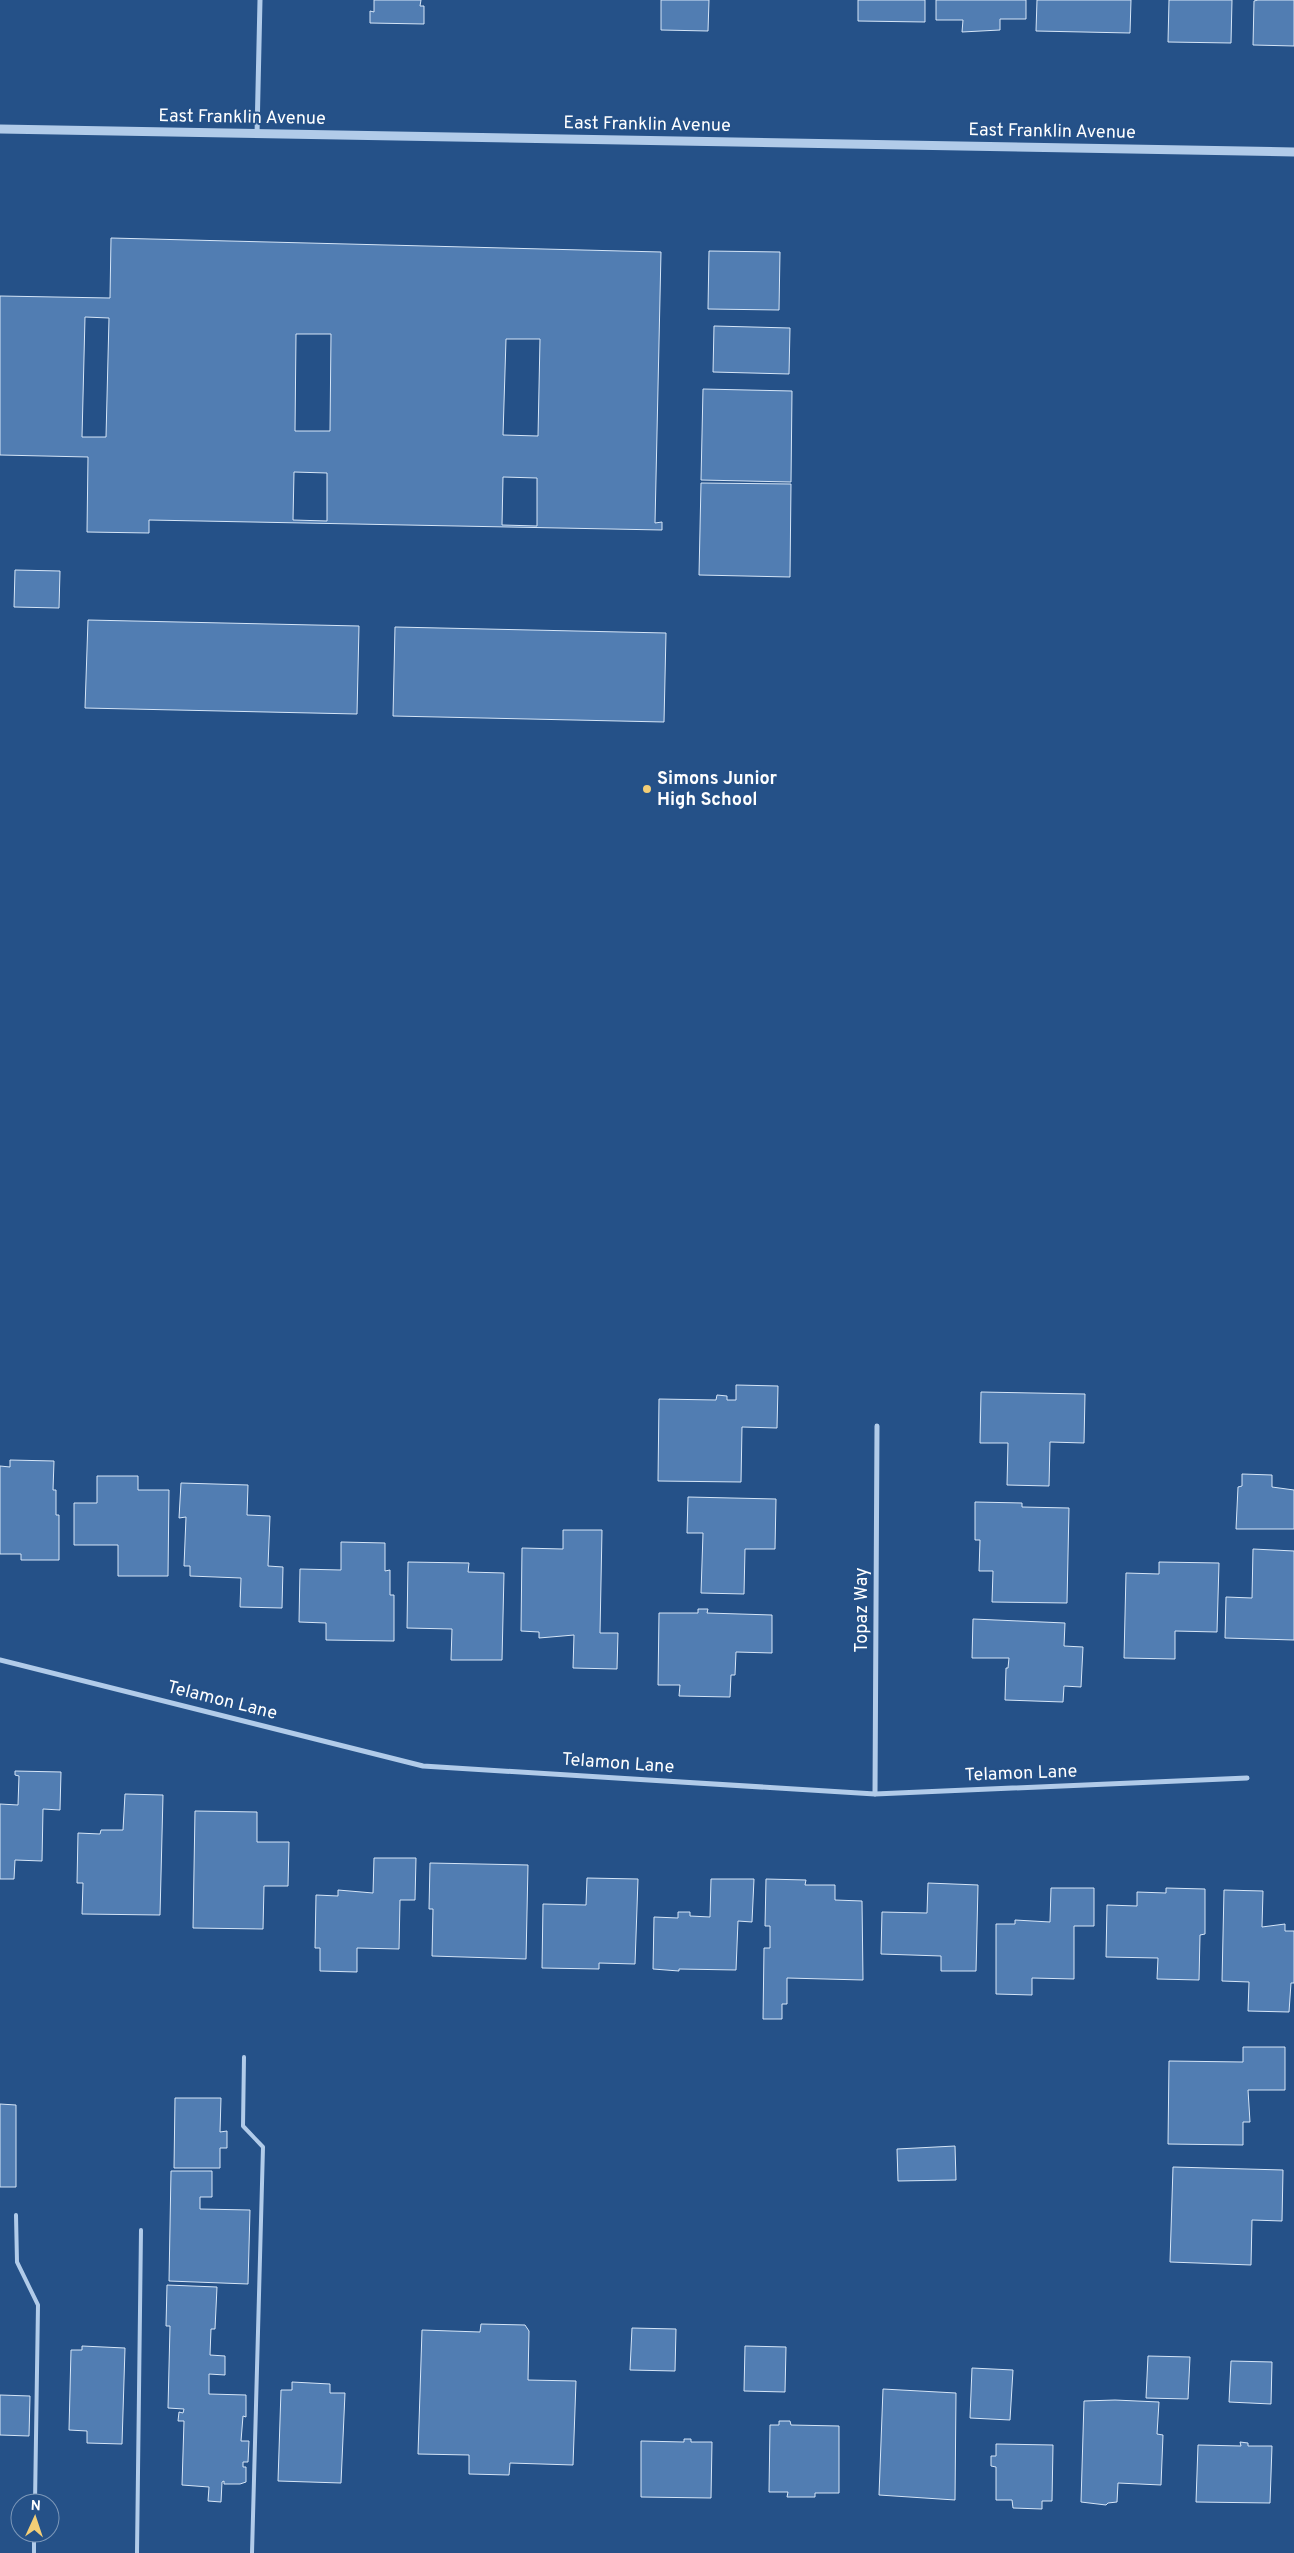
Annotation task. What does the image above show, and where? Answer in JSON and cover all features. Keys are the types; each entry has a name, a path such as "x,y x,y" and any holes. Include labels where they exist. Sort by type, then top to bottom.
{"street":[{"path":"257,135 260,0"},
{"name":"East Franklin Avenue","path":"0,130 1294,152"},
{"name":"Topaz Way","path":"875,1794 877,1426"},
{"name":"Telamon Lane","path":"0,1660 423,1766 875,1794 1247,1778"}],"lane":[{"path":"244,2058 243,2126 263,2148 252,2553"},
{"path":"16,2216 17,2262 38,2305 35,2493"},
{"path":"137,2553 141,2230"}],"building":[{"path":"374,0 421,0 420,6 424,6 424,24 370,23 370,11 374,12"},
{"path":"661,0 709,0 708,31 661,30"},
{"path":"858,0 925,0 925,22 858,21"},
{"path":"936,0 1026,0 1026,19 1000,19 1000,30 962,32 963,20 936,20"},
{"path":"1037,0 1131,0 1130,33 1036,31"},
{"path":"1169,0 1232,0 1231,43 1168,42"},
{"path":"1294,0 1294,46 1253,45 1254,1"},
{"path":"111,238 661,252 655,523 662,522 662,530 149,520 149,533 87,532 88,457 0,455 0,296 110,298","holes":["85,317 109,318 106,437 82,437","296,334 331,334 330,431 295,431","506,339 540,339 538,436 503,435","294,472 327,473 327,521 293,520","503,477 537,478 537,526 502,525"]},
{"path":"709,251 780,252 779,310 708,309"},
{"path":"714,326 790,328 789,374 713,372"},
{"path":"703,389 792,391 791,482 701,480"},
{"path":"701,483 791,484 790,577 699,575"},
{"path":"15,570 60,571 59,608 14,607"},
{"path":"88,620 359,626 357,714 85,708"},
{"path":"395,627 666,633 664,722 393,716"},
{"path":"736,1385 778,1386 777,1428 742,1427 741,1482 658,1481 659,1399 716,1400 717,1395 727,1396 727,1400 736,1400"},
{"path":"981,1392 1085,1394 1084,1443 1050,1442 1049,1486 1007,1485 1008,1443 980,1443"},
{"path":"10,1460 54,1461 53,1490 56,1490 56,1515 59,1515 59,1560 21,1560 21,1554 0,1554 0,1466 10,1467"},
{"path":"1242,1474 1272,1475 1272,1487 1294,1490 1294,1529 1236,1529 1238,1487 1242,1486"},
{"path":"97,1476 138,1476 138,1490 169,1490 168,1576 118,1576 118,1545 74,1545 74,1503 97,1503"},
{"path":"181,1483 248,1485 247,1515 270,1516 268,1566 283,1567 282,1608 240,1607 241,1578 190,1576 190,1566 184,1566 186,1517 179,1518"},
{"path":"688,1497 776,1499 775,1549 745,1549 744,1594 701,1593 703,1533 687,1533"},
{"path":"975,1502 1022,1503 1022,1507 1069,1508 1067,1603 992,1602 993,1571 979,1571 980,1540 975,1540"},
{"path":"563,1530 602,1530 600,1633 618,1633 617,1669 573,1668 574,1635 539,1638 539,1632 521,1631 522,1548 563,1549"},
{"path":"341,1542 385,1543 385,1571 390,1570 390,1595 394,1595 394,1641 326,1640 326,1623 299,1622 300,1569 341,1570"},
{"path":"1253,1549 1294,1551 1294,1640 1225,1638 1226,1597 1252,1598"},
{"path":"408,1562 469,1563 468,1572 504,1573 502,1660 451,1660 452,1629 407,1628"},
{"path":"1159,1562 1219,1563 1217,1632 1175,1631 1175,1659 1124,1658 1126,1573 1159,1574"},
{"path":"698,1609 708,1609 707,1613 772,1615 772,1653 736,1652 735,1675 731,1675 730,1697 679,1696 680,1685 658,1685 659,1613 698,1613"},
{"path":"973,1619 1065,1623 1064,1646 1083,1647 1081,1687 1064,1686 1063,1702 1005,1700 1006,1668 1008,1668 1009,1658 972,1658"},
{"path":"15,1771 61,1772 60,1810 43,1809 42,1861 15,1860 14,1879 0,1879 0,1804 18,1805 19,1776 15,1775"},
{"path":"125,1794 163,1795 160,1915 82,1914 83,1883 77,1883 78,1833 100,1834 101,1830 123,1830"},
{"path":"195,1811 257,1812 257,1842 289,1842 288,1886 264,1886 263,1929 193,1928"},
{"path":"374,1858 416,1858 415,1900 400,1900 399,1949 357,1948 357,1972 320,1971 320,1948 315,1948 316,1895 338,1896 338,1890 373,1893"},
{"path":"430,1863 528,1865 526,1959 432,1956 433,1909 429,1909"},
{"path":"587,1878 638,1879 635,1964 599,1963 599,1969 542,1968 543,1904 586,1905"},
{"path":"711,1879 754,1879 752,1922 738,1921 736,1970 679,1969 679,1971 653,1969 654,1917 678,1918 678,1912 690,1912 690,1916 710,1917"},
{"path":"766,1879 806,1880 805,1885 835,1885 835,1900 862,1901 863,1980 787,1978 787,2004 782,2004 782,2019 763,2019 764,1948 770,1948 770,1926 765,1926"},
{"path":"928,1883 978,1885 976,1971 941,1971 941,1956 881,1954 882,1912 927,1913"},
{"path":"1051,1888 1094,1888 1094,1926 1074,1926 1074,1979 1032,1978 1032,1995 996,1994 996,1924 1015,1924 1015,1920 1050,1922"},
{"path":"1166,1888 1205,1889 1205,1934 1200,1935 1199,1980 1157,1979 1158,1958 1106,1957 1107,1905 1137,1906 1137,1892 1166,1893"},
{"path":"1224,1890 1263,1891 1262,1927 1285,1924 1285,1931 1294,1931 1294,1983 1291,1983 1289,2012 1248,2011 1249,1982 1222,1981"},
{"path":"1243,2047 1285,2047 1285,2090 1248,2090 1250,2122 1243,2122 1243,2145 1168,2144 1169,2061 1243,2062"},
{"path":"175,2098 221,2098 220,2132 227,2131 227,2148 220,2148 220,2168 174,2168"},
{"path":"0,2104 16,2105 16,2187 0,2187"},
{"path":"955,2146 956,2180 898,2181 897,2149"},
{"path":"1173,2167 1283,2170 1282,2221 1252,2220 1251,2265 1170,2262"},
{"path":"171,2171 212,2171 212,2197 200,2197 200,2209 250,2210 248,2284 169,2281"},
{"path":"167,2285 217,2287 215,2329 211,2329 210,2355 225,2356 225,2375 209,2374 209,2394 246,2395 246,2417 243,2416 241,2441 249,2441 248,2462 243,2462 243,2467 246,2467 246,2482 224,2484 224,2481 222,2482 221,2502 208,2501 209,2487 182,2485 184,2421 178,2421 179,2412 183,2413 184,2409 168,2408 170,2326 166,2326"},
{"path":"481,2324 525,2325 529,2331 528,2380 576,2381 573,2465 510,2463 509,2475 469,2474 469,2455 418,2454 422,2330 480,2332"},
{"path":"632,2328 676,2329 675,2371 630,2370"},
{"path":"82,2346 125,2348 122,2444 87,2443 87,2431 69,2430 71,2350 82,2350"},
{"path":"745,2346 786,2347 785,2392 744,2391"},
{"path":"1148,2356 1190,2357 1188,2399 1146,2398"},
{"path":"1231,2361 1272,2362 1271,2404 1229,2402"},
{"path":"972,2368 1013,2370 1010,2420 970,2418"},
{"path":"292,2382 330,2384 330,2393 345,2393 341,2483 278,2481 281,2390 292,2390"},
{"path":"883,2389 956,2393 955,2500 879,2495"},
{"path":"0,2395 30,2396 29,2436 0,2435"},
{"path":"1084,2401 1159,2402 1157,2434 1163,2435 1161,2485 1118,2483 1117,2502 1106,2505 1081,2502"},
{"path":"779,2421 790,2421 791,2425 839,2426 839,2493 815,2493 815,2497 787,2497 788,2492 769,2492 770,2425 779,2425"},
{"path":"684,2439 691,2439 691,2442 712,2442 711,2498 641,2497 641,2441 684,2442"},
{"path":"1240,2442 1248,2443 1248,2446 1272,2446 1270,2503 1196,2502 1198,2445 1241,2446"},
{"path":"996,2444 1053,2445 1052,2501 1042,2501 1042,2509 1013,2508 1012,2500 996,2500 996,2467 991,2466 991,2456 996,2456"}],"place":[{"name":"Simons Junior High School","path":"647,789"}]}
